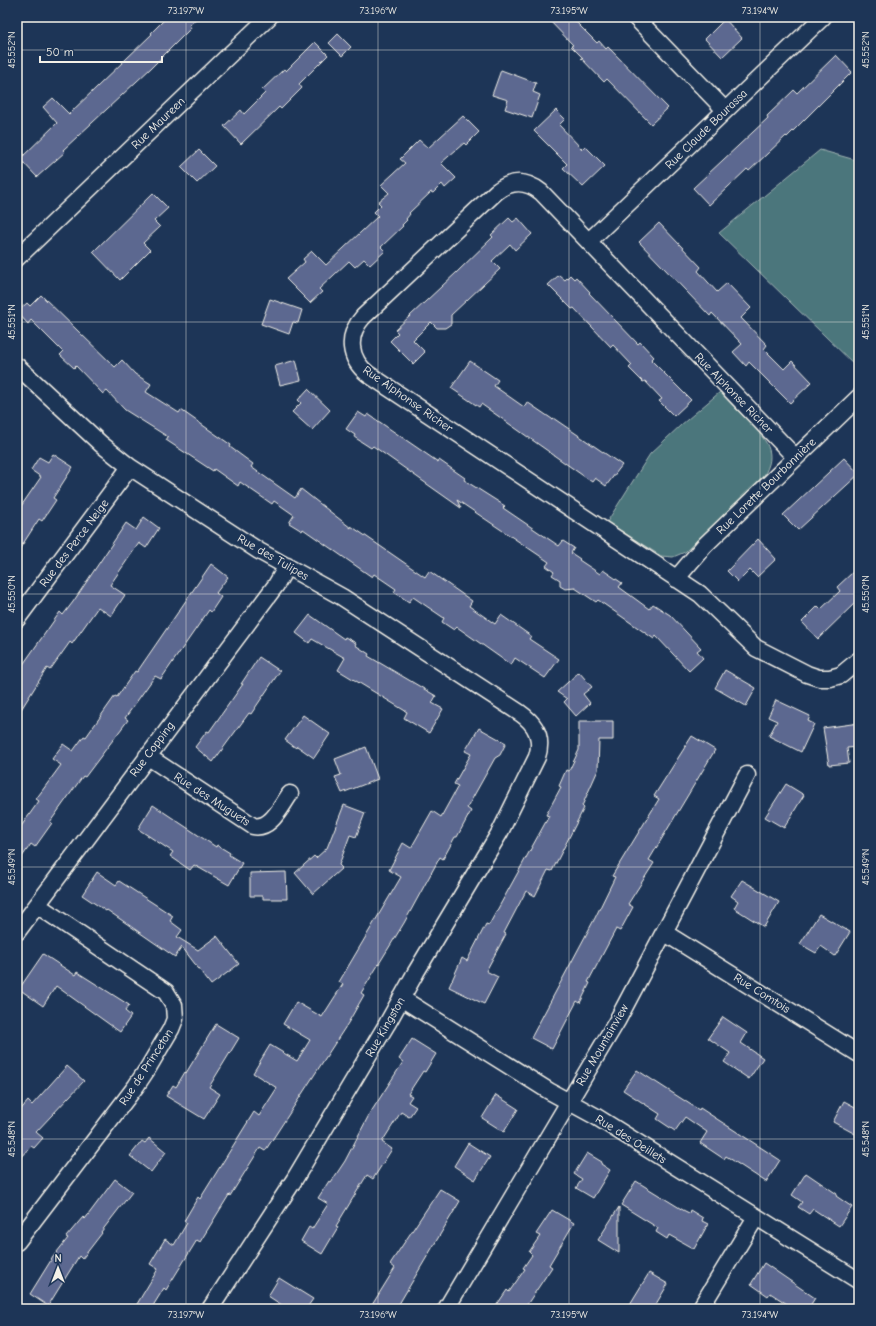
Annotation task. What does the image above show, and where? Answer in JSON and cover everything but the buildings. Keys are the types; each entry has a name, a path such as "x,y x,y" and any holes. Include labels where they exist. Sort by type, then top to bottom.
{"street":[{"name":"Rue Maureen","path":"17,258 269,17"},
{"path":"635,17 725,110"},
{"name":"Rue Claude Bourassa","path":"588,241 823,17"},
{"name":"Rue Alphonse Richer","path":"796,457 537,189 522,183 506,185 496,192 363,317 353,332 352,349 359,365 368,374 707,600 752,645 807,674 825,679 836,677 846,672 859,660"},
{"name":"Rue des Tulipes","path":"17,366 101,444 130,466 260,551 342,597 525,717 533,725 538,735"},
{"name":"Rue Lorette Bourbonnière","path":"676,579 704,546 859,397"},
{"name":"Rue des Perce Neige","path":"17,619 130,466"},
{"name":"Rue Copping","path":"17,932 276,585 287,566"},
{"name":"Rue Kingston","path":"211,1309 294,1180 508,817 537,757 540,746 538,735"},
{"name":"Rue des Muguets","path":"147,756 253,826 268,824 290,794"},
{"name":"Rue Mountainview","path":"446,1309 570,1102 665,933 748,775"},
{"name":"Rue de Princeton","path":"17,1242 136,1086 171,1029 176,1014 172,1000 166,992 37,905"},
{"name":"Rue Comtois","path":"665,933 859,1054"},
{"name":"Rue des Oeillets","path":"401,998 548,1091 595,1116 859,1281"},
{"path":"700,1309 756,1217"}],"green space":[{"path":"820,150 859,161 859,369 719,233"},
{"path":"720,392 760,434 768,446 770,460 768,468 763,477 685,552 673,557 661,556 607,522 650,454"}]}
